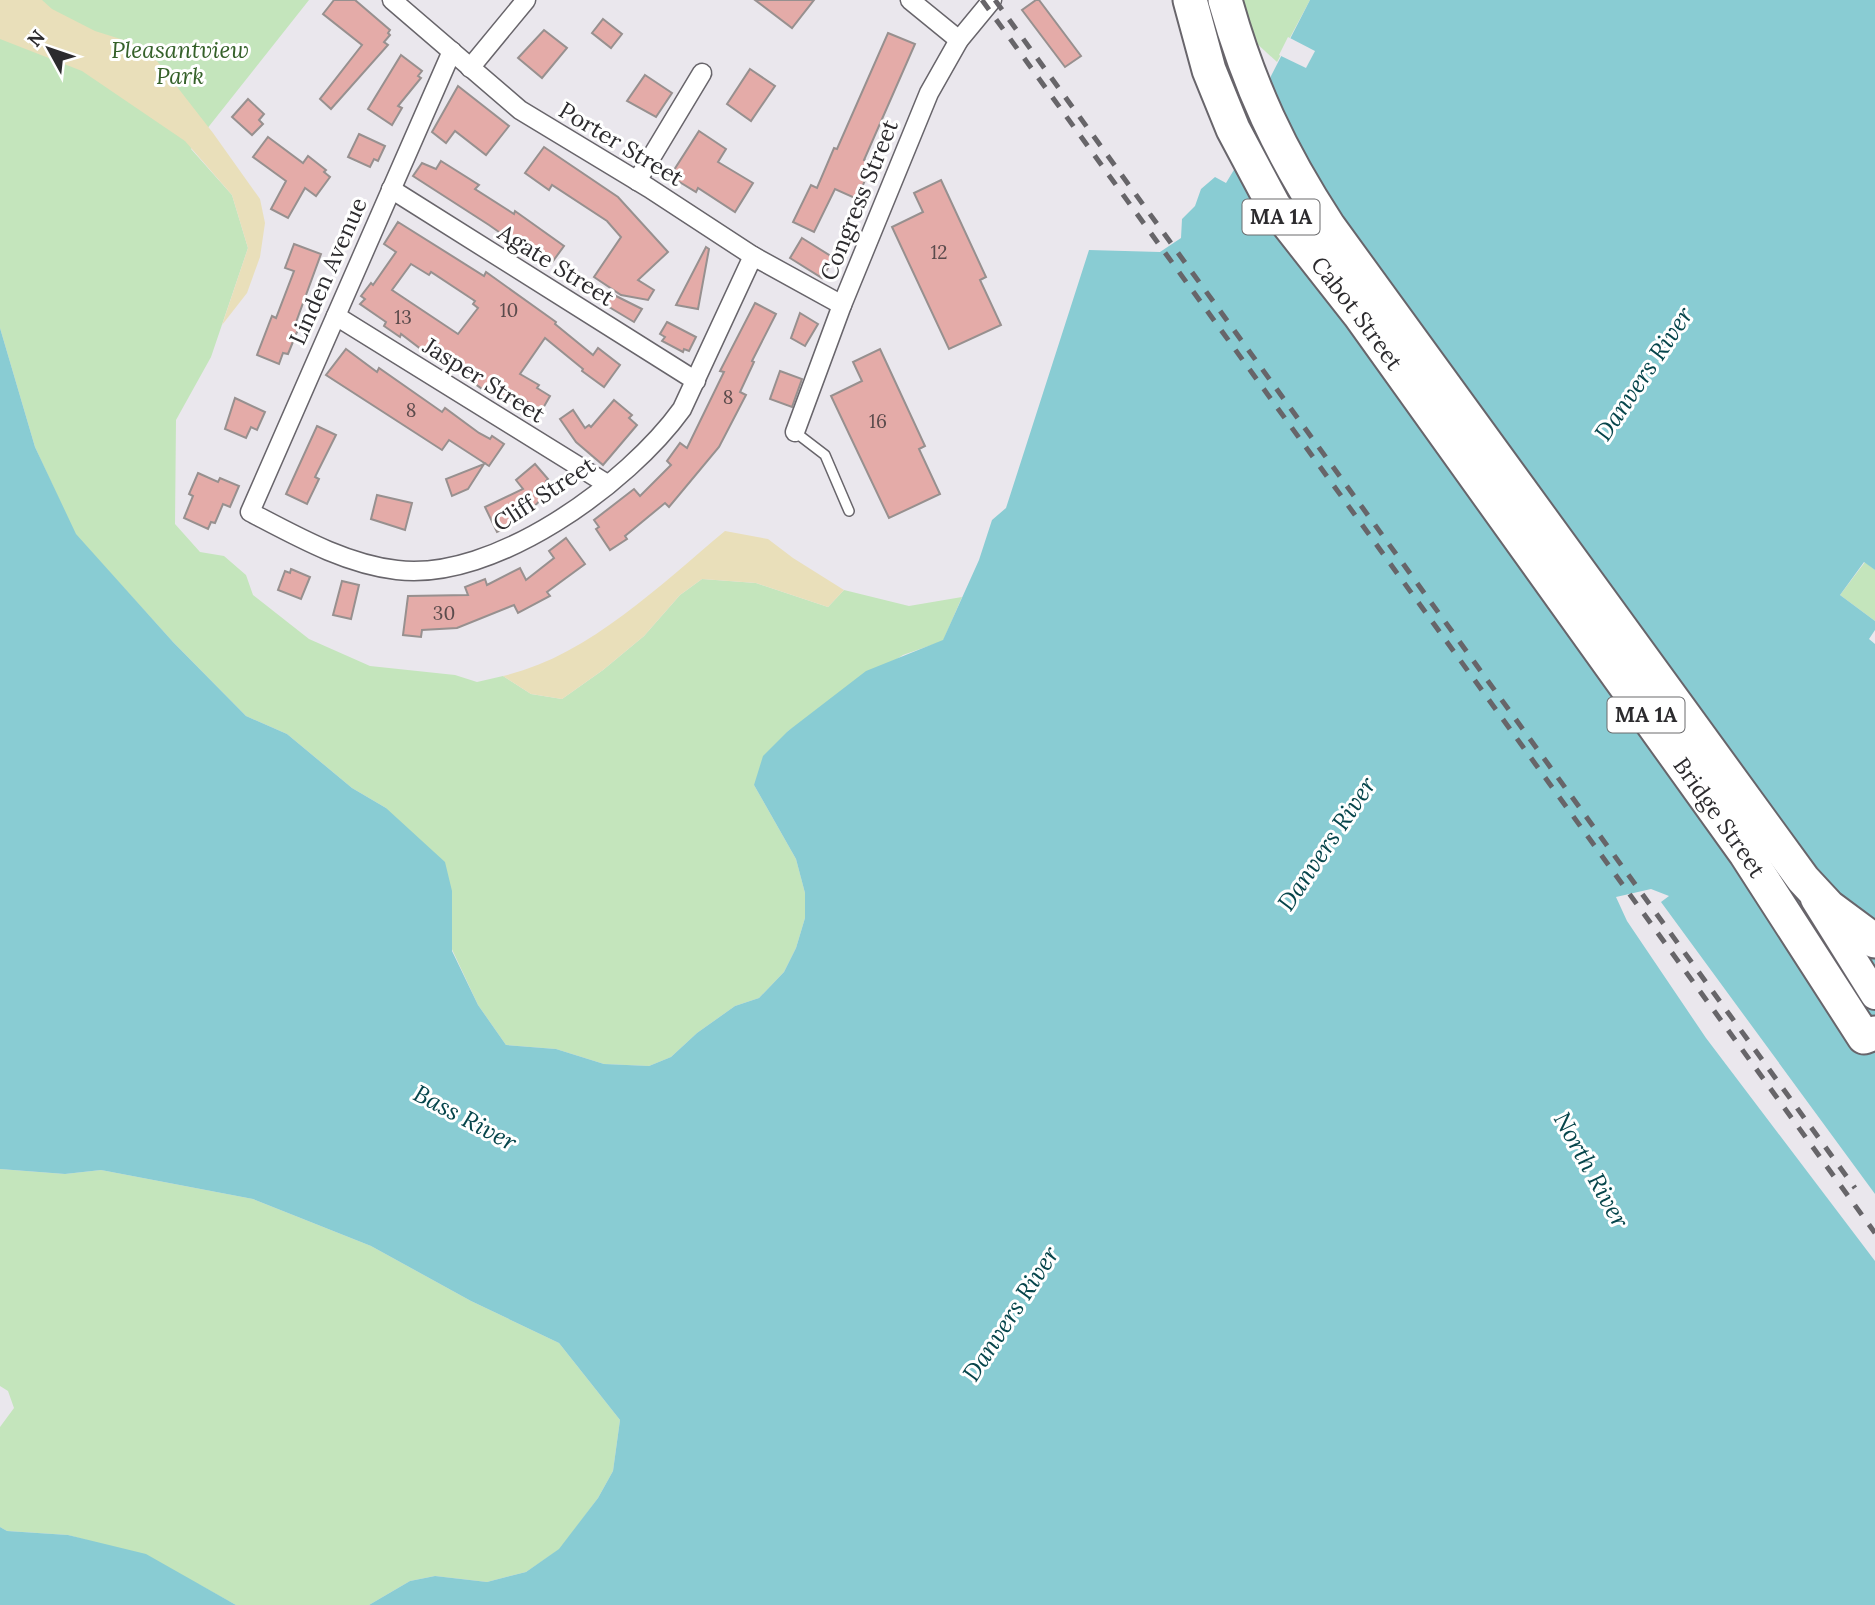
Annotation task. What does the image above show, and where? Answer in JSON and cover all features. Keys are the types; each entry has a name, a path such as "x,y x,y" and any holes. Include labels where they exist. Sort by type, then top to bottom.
{"highway":[{"name":"Cabot Street","path":"1225,0 1251,83 1285,156 1428,387"},
{"name":"Cabot Street","path":"1191,3 1209,70 1233,130 1257,178 1292,232 1359,314 1428,387"},
{"name":"Bridge Street","path":"1428,387 1803,879 1829,907 1875,941"},
{"name":"Bridge Street","path":"1428,387 1872,1038"}],"main road":[{"path":"1803,879 1875,995"}],"street":[{"name":"Porter Street","path":"392,0 520,110 638,181 753,256 842,305"},
{"path":"470,68 526,0"},
{"path":"910,0 959,40"},
{"name":"Congress Street","path":"795,432 842,305 929,93 959,40 992,0"},
{"name":"Linden Avenue","path":"250,512 452,51"},
{"path":"638,181 702,73"},
{"name":"Agate Street","path":"391,189 696,381"},
{"name":"Cliff Street","path":"250,512 309,542 361,562 398,570 428,571 475,561 513,547 540,532 607,484 666,432 682,409 696,381 753,256"},
{"name":"Jasper Street","path":"336,316 607,484"}],"lane":[{"path":"795,432 825,455 849,511"}],"green space":[{"name":"Pleasantview Park","path":"0,0 309,0 191,149 232,195 248,248 211,357 176,420 175,524 200,552 224,556 246,575 253,595 309,639 370,666 455,675 477,682 503,676 531,694 562,699 644,636 680,595 702,579 756,583 828,607 844,590 909,606 962,597 943,641 903,655 788,731 754,785 796,859 805,893 805,918 796,948 784,972 759,998 735,1006 697,1033 671,1057 649,1066 604,1064 556,1049 506,1045 478,1005 386,808 352,788 287,734 246,716 173,642 75,534 35,447 0,328"},
{"path":"1243,0 1310,0 1277,62 1254,41"},
{"path":"1865,562 1875,570 1875,621 1840,595"},
{"path":"0,1169 65,1174 101,1170 253,1199 371,1246 471,1301 559,1343 620,1420 613,1471 598,1498 560,1549 526,1572 487,1582 435,1576 410,1581 369,1605 236,1605 200,1585 101,1544 68,1535 7,1531 0,1527 0,1427 14,1408 8,1391 0,1386"}],"sand":[{"path":"0,0 42,0 52,9 95,31 130,42 157,61 260,199 265,223 260,257 247,293 222,325 248,248 232,195 185,141 82,71 0,39"},
{"path":"725,531 768,539 844,590 828,607 756,583 702,579 680,595 644,636 562,699 531,694 503,676 534,667 593,636 648,596"}],"water":[{"path":"1310,0 1875,0 1875,570 1864,562 1840,595 1875,621 1875,630 1869,639 1875,644 1875,1194 1661,902 1669,896 1651,889 1616,897 1627,921 1706,1038 1875,1261 1875,1605 369,1605 410,1581 435,1576 487,1582 526,1572 559,1549 598,1498 613,1471 620,1420 559,1343 471,1301 371,1246 253,1199 101,1170 65,1174 0,1169 0,328 35,447 76,534 173,642 246,716 287,734 352,788 386,808 445,862 452,891 452,951 478,1005 506,1045 556,1049 604,1064 649,1066 671,1057 697,1033 735,1006 759,998 784,972 796,948 805,918 805,893 796,859 754,785 763,756 788,731 866,671 943,640 979,560 992,520 1006,508 1089,250 1160,252 1181,238 1182,219 1195,206 1201,189 1215,177 1226,183 1252,140 1271,76"},
{"path":"0,1527 7,1531 68,1535 146,1554 236,1605 0,1605"}],"pier":[{"path":"1288,37 1315,51 1306,68 1279,55"}],"building":[{"path":"334,0 355,0 390,30 390,35 384,42 388,45 331,109 320,99 362,45 323,14"},
{"path":"755,0 814,0 792,28"},
{"path":"1039,0 1081,56 1065,67 1022,10"},
{"path":"603,19 622,34 611,48 592,33"},
{"path":"544,30 567,48 542,78 518,58"},
{"path":"888,33 915,44 864,160 872,164 857,199 835,189 814,232 793,222 811,185 817,188 834,148 837,149"},
{"path":"401,55 422,71 418,76 421,78 398,106 402,108 392,125 368,109"},
{"path":"750,69 775,86 751,121 727,104"},
{"path":"645,75 672,93 656,117 627,101"},
{"path":"458,86 509,126 486,155 455,131 446,143 432,132"},
{"path":"248,99 264,114 259,120 263,124 252,135 232,117"},
{"path":"699,131 726,149 718,162 753,183 735,212 698,188 696,192 673,178 677,172 674,170"},
{"path":"359,134 385,146 378,161 374,159 370,167 348,157"},
{"path":"268,137 303,163 308,156 326,170 324,172 330,177 316,196 305,188 288,218 271,209 286,181 253,157"},
{"path":"544,147 618,197 668,252 638,280 654,290 648,300 621,295 594,277 621,237 607,221 552,185 549,190 525,173"},
{"path":"441,161 479,185 475,189 514,214 515,211 564,246 548,268 489,225 413,176 422,163 436,169"},
{"path":"941,180 986,277 980,280 1001,325 949,349 892,227 923,212 914,193"},
{"path":"398,222 484,276 486,272 556,322 555,324 593,355 598,348 620,365 604,387 545,338 520,374 539,385 537,388 550,396 542,410 527,402 523,409 487,388 485,391 432,353 430,356 401,334 400,337 384,326 386,322 360,304 365,299 361,296 371,283 373,285 396,252 384,244","holes":["411,264 429,275 431,272 475,301 473,304 478,308 458,334 392,290"]},
{"path":"802,238 834,258 822,278 790,258"},
{"path":"294,244 321,254 295,325 299,327 288,354 283,353 279,364 257,355 272,316 276,318 294,271 285,268"},
{"path":"706,247 709,249 698,309 676,305"},
{"path":"600,288 642,309 634,322 594,298"},
{"path":"755,303 776,314 740,392 746,395 719,447 669,507 665,503 625,536 627,539 610,550 596,529 599,527 594,520 634,489 640,496 671,465 667,461 680,443 687,448 724,372 720,371"},
{"path":"800,313 818,324 805,346 791,338"},
{"path":"667,322 696,337 689,351 684,349 683,352 662,341 665,337 660,334"},
{"path":"346,349 377,372 379,368 442,412 445,408 479,433 490,439 492,436 504,444 489,466 449,440 442,450 326,375"},
{"path":"880,349 925,446 919,449 940,494 889,518 831,396 862,381 853,362"},
{"path":"780,371 802,379 792,407 770,399"},
{"path":"235,398 265,412 257,430 251,427 246,438 225,429"},
{"path":"614,400 632,415 629,418 637,425 603,465 576,442 560,419 573,410 585,428 589,425 591,427"},
{"path":"317,426 336,435 315,477 319,479 307,504 286,494"},
{"path":"484,464 468,489 452,496 446,479"},
{"path":"535,464 548,479 546,481 552,489 518,522 497,532 485,507 523,489 516,480"},
{"path":"198,473 218,482 220,478 239,486 230,507 223,504 215,523 211,522 208,529 184,518 193,496 189,494"},
{"path":"377,495 412,503 405,530 371,519"},
{"path":"566,538 585,564 547,592 550,596 518,613 514,605 457,628 422,630 421,637 403,635 408,596 468,595 465,587 485,579 487,585 520,568 526,580 554,558 549,551"},
{"path":"291,569 310,577 301,599 278,590 285,571 290,573"},
{"path":"342,581 359,585 351,619 333,615"}],"railway":[{"path":"982,0 1875,1233"},
{"path":"995,0 1855,1188"}],"water label":[{"name":"Danvers River","path":"1644,374"},
{"name":"Danvers River","path":"1327,844"},
{"name":"Bass River","path":"465,1118"},
{"name":"North River","path":"1591,1170"},
{"name":"Danvers River","path":"1011,1314"}]}
